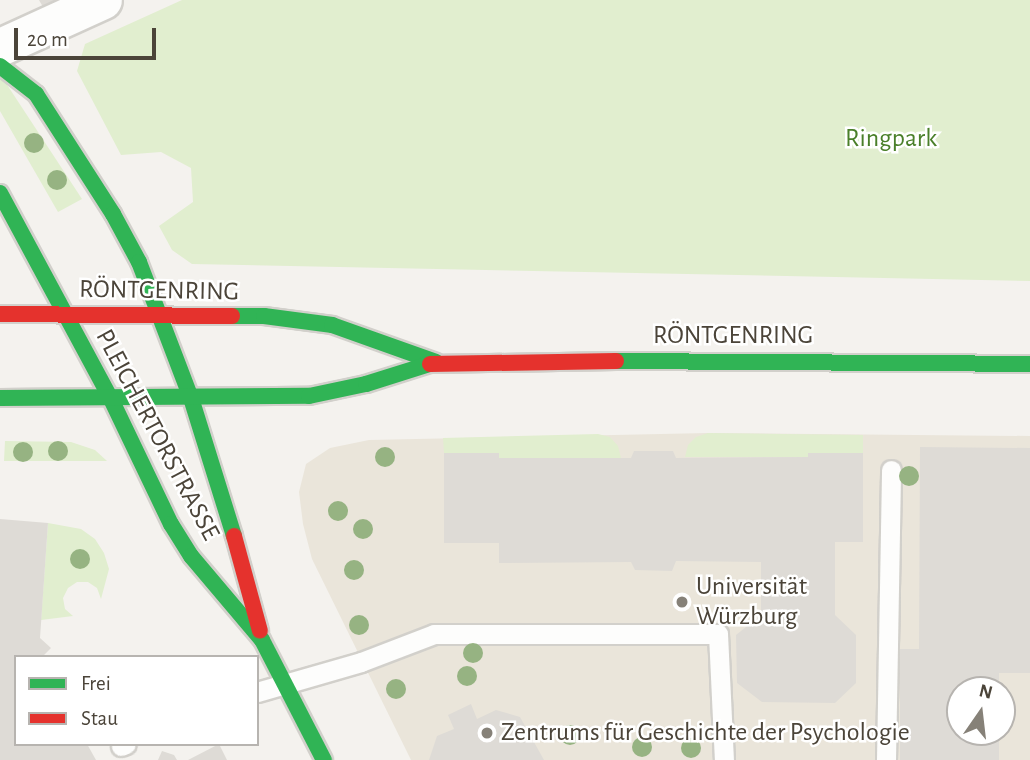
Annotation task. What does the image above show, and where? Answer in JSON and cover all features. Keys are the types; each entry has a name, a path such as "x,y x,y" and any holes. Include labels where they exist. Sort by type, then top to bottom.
{"main road":[{"name":"PLEICHERTORSTRASSE","path":"0,66 36,93 71,144 133,250 191,398 228,511 262,640"},
{"name":"PLEICHERTORSTRASSE","path":"0,193 111,399 171,524 191,556 262,640 324,760"},
{"name":"RÖNTGENRING","path":"0,314 303,320 332,325 436,362"},
{"name":"RÖNTGENRING","path":"0,398 309,396 366,384 436,362 747,360 1030,363"}],"street":[{"path":"0,47 103,0"}],"lane":[{"path":"886,760 891,470"},
{"path":"259,691 361,662 434,634 718,634 724,760"}],"shaded area":[{"name":"Universität Würzburg","path":"708,433 1030,436 1030,760 411,760 312,559 303,524 299,492 306,464 330,448 369,440"}],"green space":[{"name":"Ringpark","path":"182,0 1030,0 1030,281 192,264 172,250 159,226 193,202 191,168 161,152 121,155 77,71 85,44"},
{"path":"0,74 82,199 58,212 0,111"},
{"path":"708,433 863,435 863,453 808,453 808,457 685,457 688,445 696,437"},
{"path":"598,434 610,437 618,446 621,458 499,458 499,453 444,453 443,438"},
{"path":"5,441 71,442 95,450 107,461 4,461"},
{"path":"48,523 81,529 95,539 104,553 109,569 101,599 97,588 88,582 77,582 68,588 63,598 65,609 73,616 41,620"}],"building":[{"path":"39,0 58,0 43,7"},
{"path":"920,447 1030,448 1030,673 946,676 946,746 999,746 999,760 900,760 900,649 919,649"},
{"path":"634,451 673,451 676,458 808,457 808,453 863,453 863,542 835,542 835,615 856,635 856,683 835,703 762,702 737,683 736,635 761,615 761,562 676,561 672,571 635,570 631,562 499,563 499,543 444,543 444,453 499,453 499,458 631,458"},
{"path":"0,519 48,523 40,638 51,648 44,655 14,655 14,746 88,746 96,760 0,760"},
{"name":"Zentrums für Geschichte der Psychologie","path":"471,704 477,719 496,710 520,717 544,760 429,760 437,736 454,729 448,715"},
{"path":"220,746 227,760 188,760"},
{"path":"162,751 174,755 177,760 158,760"}],"traffic: fast":[{"path":"0,66 36,94 113,214 139,262 191,398 234,536"},
{"path":"0,193 111,399 171,524 191,556 262,640 324,760"},
{"path":"232,316 264,316 332,325 436,362"},
{"path":"616,361 1030,364"},
{"path":"0,398 309,396 366,384 430,364"}],"traffic: jam":[{"path":"0,314 232,316"},
{"path":"430,364 616,361"},
{"path":"234,536 260,631"}],"place":[{"name":"Universität Würzburg","path":"682,602"},
{"name":"Zentrums für Geschichte der Psychologie","path":"487,733"}]}
